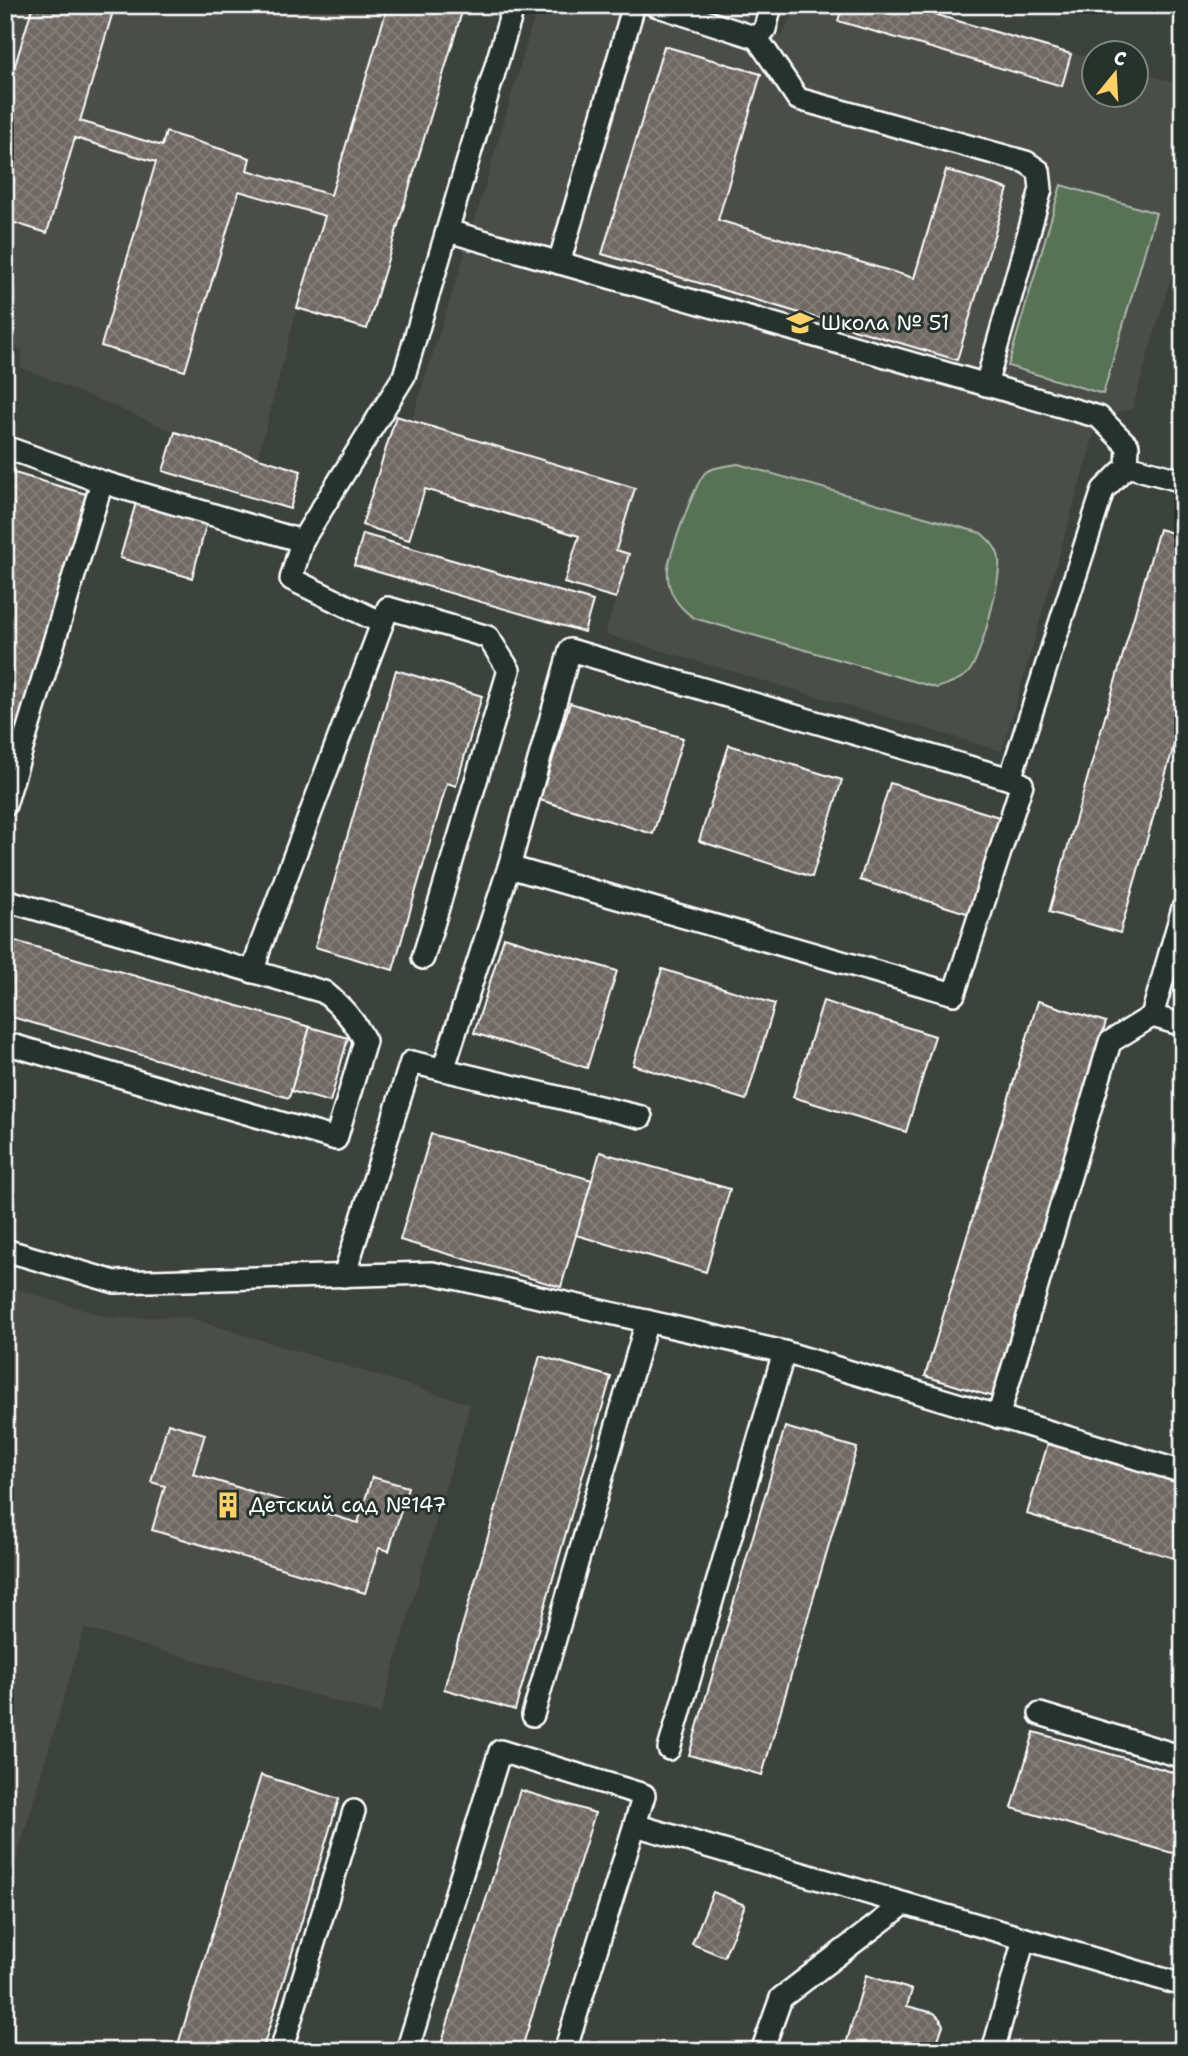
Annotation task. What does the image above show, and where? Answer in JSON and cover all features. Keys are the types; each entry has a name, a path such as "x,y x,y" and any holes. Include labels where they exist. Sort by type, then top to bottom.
{"lane":[{"path":"382,624 291,579 302,541 404,376 514,5"},
{"path":"559,262 634,5"},
{"path":"655,5 757,38 798,99 1026,162 1039,171 1041,189 986,385"},
{"path":"757,38 765,29 771,5"},
{"path":"448,231 1099,417 1128,446 1127,466 1103,490 1010,779"},
{"path":"5,447 102,482 302,541"},
{"path":"1127,466 1183,481"},
{"path":"5,805 102,482"},
{"path":"253,972 260,947 388,608 488,637 509,670 423,958"},
{"path":"443,1070 509,867 570,650 1022,784 954,994 509,867"},
{"path":"5,900 324,992 348,1014 365,1041 336,1139 5,1043"},
{"path":"998,1417 1110,1042 1152,1016 1183,908"},
{"path":"1152,1016 1183,1025"},
{"path":"344,1276 411,1062 641,1117"},
{"path":"5,1250 115,1282 432,1273 784,1352 1183,1472"},
{"path":"533,1715 647,1321"},
{"path":"669,1749 784,1352"},
{"path":"1040,1714 1183,1757"},
{"path":"407,2051 500,1751 644,1795 565,2051"},
{"path":"281,2051 354,1811"},
{"path":"635,1825 1183,1985"},
{"path":"762,2051 781,1998 904,1904"},
{"path":"993,2051 1024,1939"}],"shaded area":[{"path":"5,5 464,5 367,329 297,308 258,457 175,432 20,367 23,350 5,345"},
{"name":"Школа № 51","path":"538,5 751,5 747,21 782,37 796,5 908,5 1080,55 1080,108 1150,108 1150,75 1183,86 1183,236 1132,409 1099,417 1002,751 605,634 629,554 616,550 635,488 412,420 470,237"},
{"path":"5,1286 111,1318 186,1317 470,1404 380,1714 84,1628 5,1898"}],"green space":[{"path":"1061,185 1156,213 1103,394 1008,366"},
{"path":"738,464 981,533 993,544 999,559 994,600 978,654 967,674 937,688 694,618 688,613 674,597 668,576 678,533 696,488 706,472"}],"building":[{"path":"33,5 115,5 80,121 162,146 166,132 250,158 247,170 331,195 388,5 464,5 367,329 297,308 325,216 239,191 185,371 101,346 156,162 75,138 47,233 5,220 5,99"},
{"path":"843,5 903,5 1071,54 1062,86 838,21"},
{"path":"664,46 761,74 718,220 914,278 946,170 1008,189 957,360 602,254"},
{"path":"396,416 635,488 616,550 629,554 616,598 564,583 579,536 425,489 409,540 362,525"},
{"path":"175,432 301,471 290,509 163,471"},
{"path":"11,472 86,494 5,774 5,493"},
{"path":"137,499 208,518 192,578 120,558"},
{"path":"1159,529 1183,536 1183,714 1120,933 1049,912"},
{"path":"363,534 593,601 584,632 354,565"},
{"path":"396,670 482,696 456,786 447,783 393,970 315,947"},
{"path":"570,703 683,738 653,834 540,800"},
{"path":"729,745 842,780 812,877 699,841"},
{"path":"890,783 1002,818 973,915 860,880"},
{"path":"504,937 617,971 587,1068 474,1033"},
{"path":"5,938 310,1027 289,1098 5,1015"},
{"path":"662,969 775,1004 746,1100 633,1065"},
{"path":"823,1001 935,1036 906,1132 793,1097"},
{"path":"1038,1001 1106,1022 993,1397 925,1376"},
{"path":"310,1027 348,1038 330,1102 291,1091"},
{"path":"431,1134 592,1180 561,1287 400,1240"},
{"path":"600,1152 730,1189 706,1272 576,1235"},
{"path":"540,1356 611,1377 515,1710 444,1689"},
{"name":"Детский сад №147","path":"168,1423 205,1434 193,1474 358,1523 372,1477 408,1487 389,1551 379,1548 365,1593 152,1530 165,1486 151,1482"},
{"path":"785,1427 857,1448 762,1775 689,1755"},
{"path":"1048,1443 1183,1484 1183,1561 1027,1514"},
{"path":"1034,1732 1183,1775 1183,1856 1012,1808"},
{"path":"261,1775 339,1799 262,2051 176,2051"},
{"path":"520,1790 595,1813 521,2051 439,2051"},
{"path":"713,1892 745,1905 724,1957 692,1944"},
{"path":"866,1975 912,1990 907,2006 934,2013 940,2019 943,2025 934,2051 844,2051"}],"place":[{"name":"Школа № 51","path":"800,323"},
{"name":"Детский сад №147","path":"228,1505"}]}
